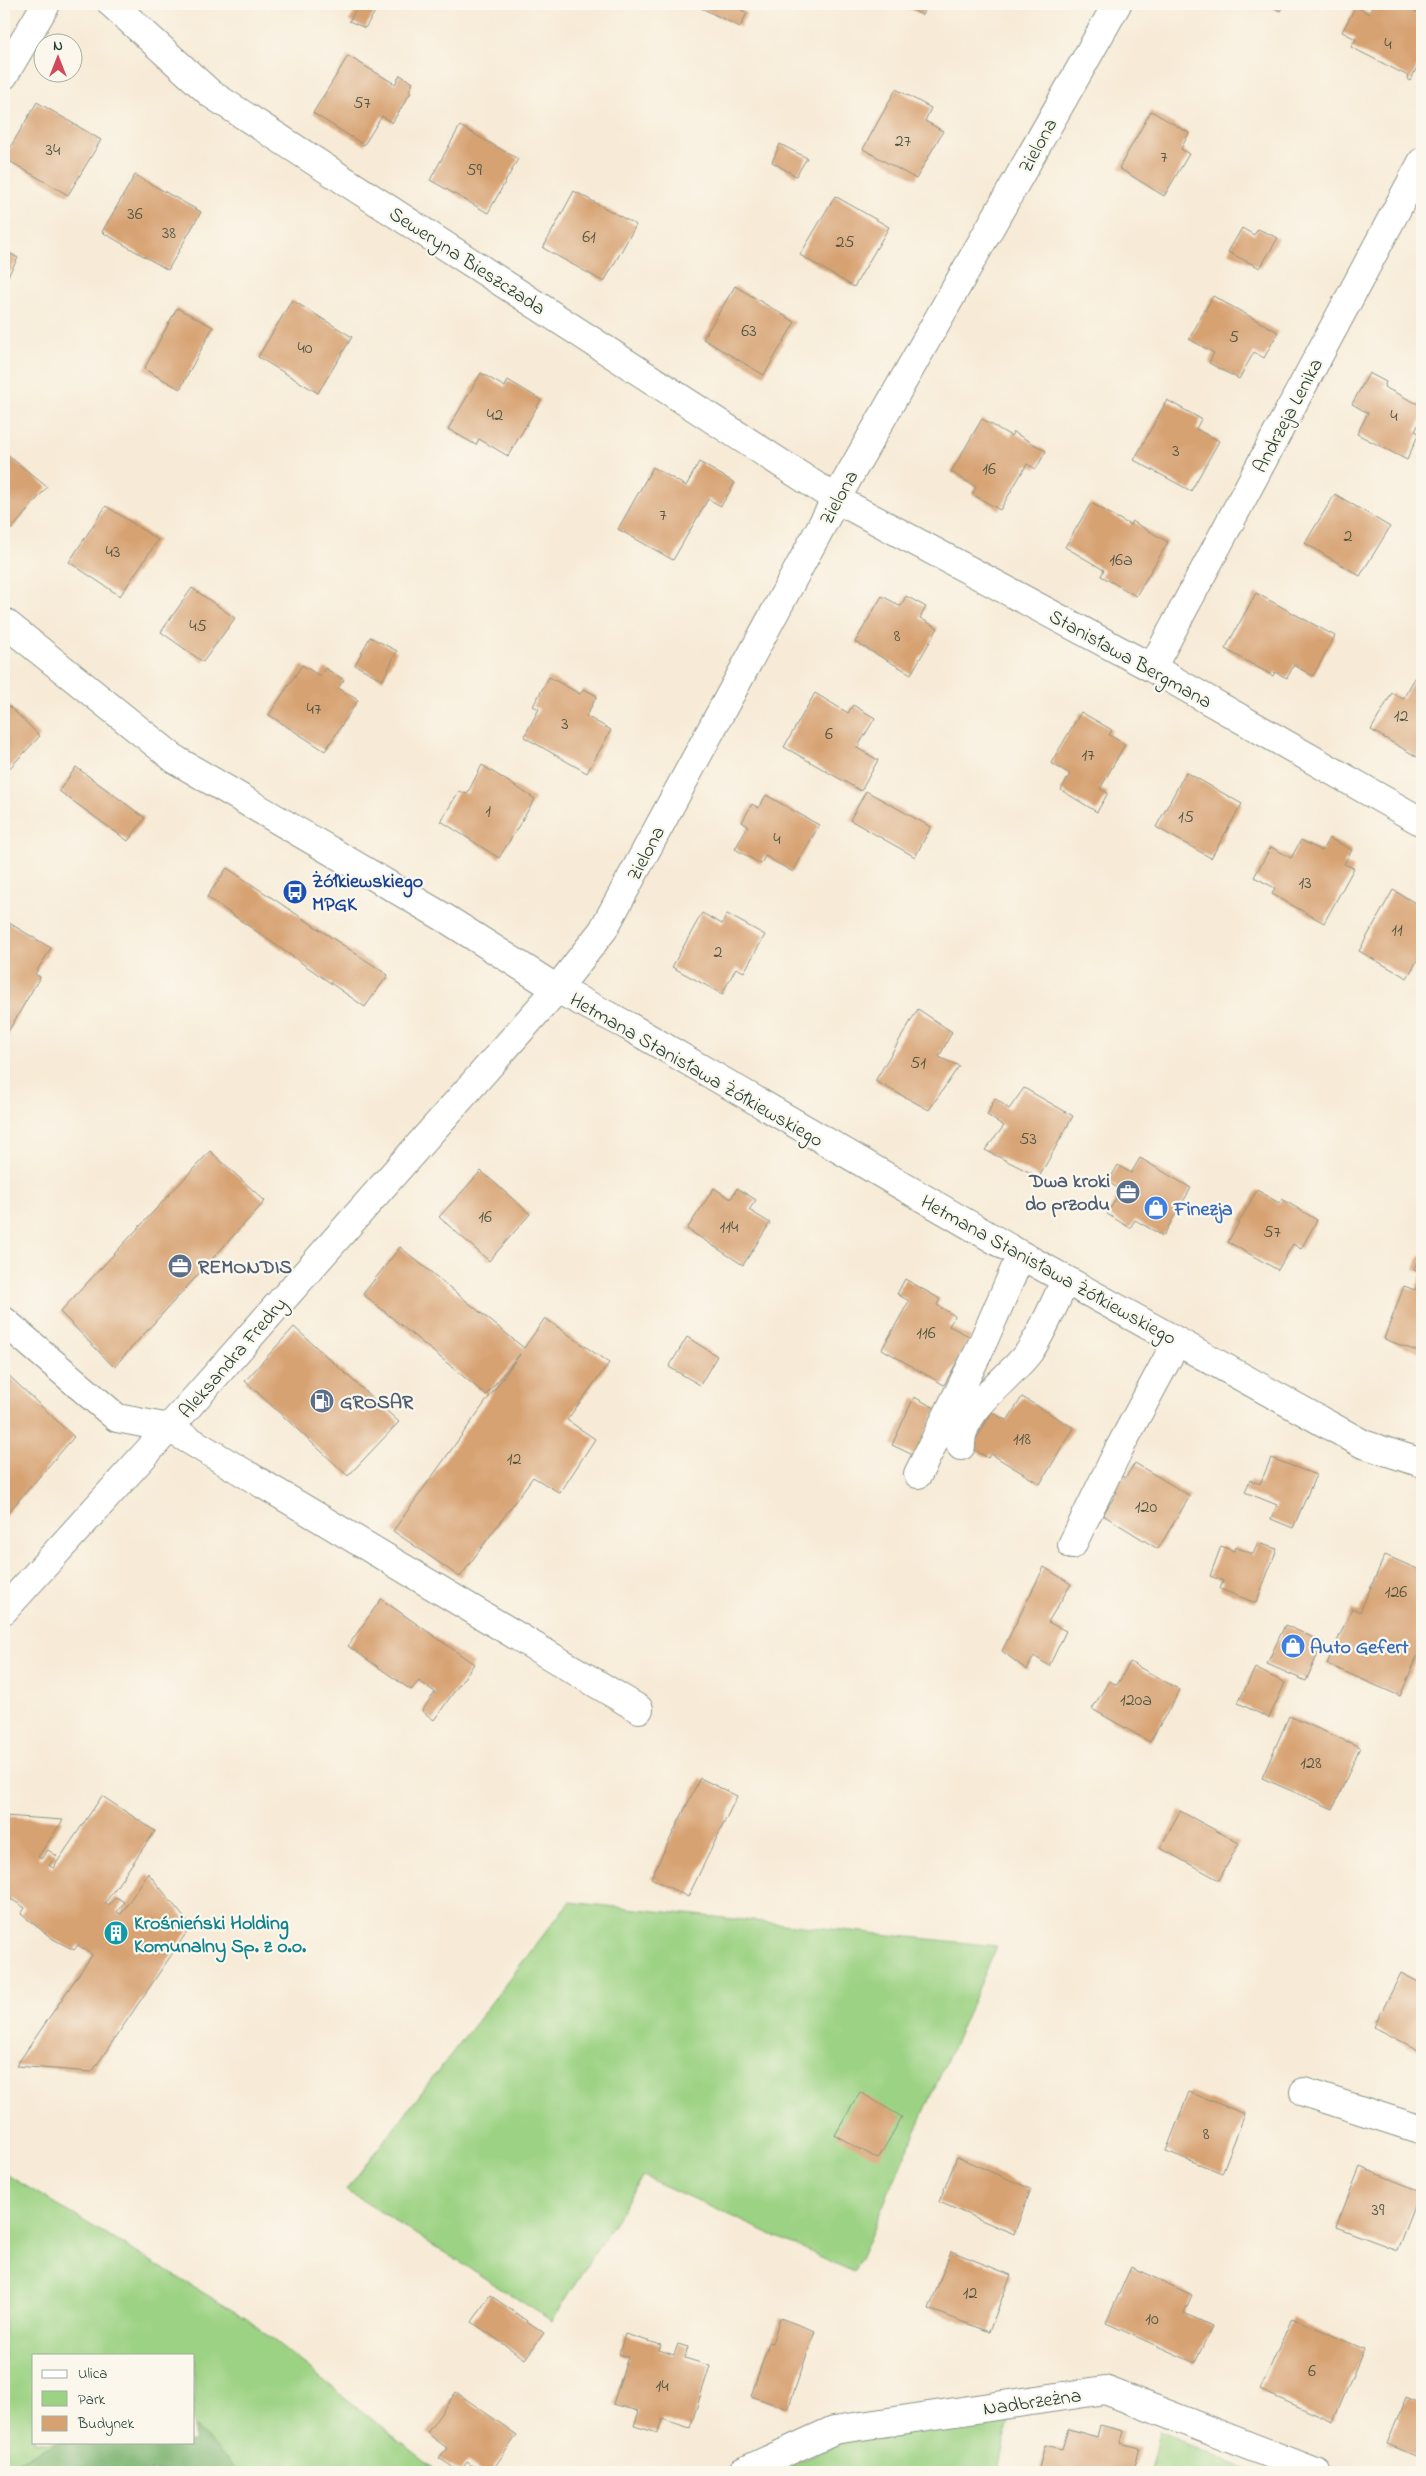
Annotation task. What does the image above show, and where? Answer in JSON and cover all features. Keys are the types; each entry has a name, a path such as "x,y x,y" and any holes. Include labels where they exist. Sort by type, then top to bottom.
{"street":[{"path":"4,74 46,4"},
{"name":"Seweryna Bieszczada","path":"112,4 211,94 836,499"},
{"name":"Zielona","path":"557,989 603,930 836,499 1117,4"},
{"name":"Andrzeja Lenika","path":"1152,668 1422,162"},
{"name":"Stanisława Bergmana","path":"836,499 1152,668 1422,822"},
{"name":"Hetmana Stanisława Żółkiewskiego","path":"4,622 176,760 445,918 557,989 628,1026 1021,1255 1363,1444 1422,1463"},
{"name":"Aleksandra Fredry","path":"4,1610 169,1428 557,989"},
{"path":"918,1474 978,1352 1021,1255"},
{"path":"961,1446 960,1435 980,1404 1029,1352 1066,1280"},
{"path":"4,1321 117,1418 169,1428 639,1709"},
{"path":"1072,1545 1115,1457 1177,1341"},
{"path":"1304,2092 1422,2130"},
{"name":"Nadbrzeżna","path":"742,2472 834,2430 1105,2390 1316,2472"}],"green space":[{"path":"569,1902 997,1946 854,2272 643,2176 552,2321 346,2190"},
{"path":"4,2173 247,2319 438,2472 238,2472 195,2426 195,2354 32,2354 32,2444 54,2444 4,2468"},
{"path":"1010,2415 998,2472 778,2472 847,2440"},
{"path":"195,2426 238,2471 4,2472 4,2468 54,2444 195,2444"},
{"path":"1159,2431 1249,2472 1150,2472"}],"building":[{"path":"360,4 372,4 378,7 365,28 349,21"},
{"path":"693,4 740,4 738,8 747,13 740,27"},
{"path":"900,4 928,4 922,15"},
{"path":"1266,4 1284,4 1280,11"},
{"path":"1374,4 1402,4 1422,15 1422,58 1410,81 1407,79 1408,76 1351,47 1356,39 1342,32 1356,6 1369,14"},
{"path":"348,56 395,84 400,75 413,83 409,91 411,92 392,123 382,116 364,145 313,113"},
{"path":"896,89 931,108 925,121 943,131 916,179 863,149"},
{"path":"37,102 101,140 68,195 4,158"},
{"path":"1151,111 1189,133 1181,149 1189,154 1164,196 1119,168"},
{"path":"460,126 518,159 488,213 430,180"},
{"path":"780,144 807,158 796,176 772,162"},
{"path":"135,175 201,212 168,270 102,232"},
{"path":"574,191 636,225 604,282 543,248"},
{"path":"835,196 889,227 854,287 800,255"},
{"path":"1242,228 1254,235 1258,229 1278,238 1260,268 1228,252"},
{"path":"4,250 18,258 4,283"},
{"path":"735,286 795,322 764,375 703,339"},
{"path":"1213,296 1278,332 1264,358 1254,352 1239,379 1209,363 1214,353 1189,339"},
{"path":"292,300 352,337 318,393 258,357"},
{"path":"177,308 213,327 180,389 144,369"},
{"path":"481,373 505,387 508,380 541,400 508,456 479,439 476,445 448,429"},
{"path":"1369,373 1386,382 1384,387 1422,406 1422,418 1415,431 1419,433 1407,460 1357,434 1368,413 1352,404"},
{"path":"1167,400 1201,419 1196,429 1219,441 1191,491 1134,460"},
{"path":"982,419 1011,436 1013,432 1046,451 1036,469 1027,464 1000,510 972,494 976,487 951,472"},
{"path":"4,452 47,487 12,529 4,522"},
{"path":"699,462 735,483 721,506 708,499 673,560 618,529 653,467 686,486"},
{"path":"1335,494 1390,527 1360,576 1305,543"},
{"path":"1091,503 1130,525 1132,521 1168,542 1136,596 1101,576 1104,570 1065,547"},
{"path":"106,506 158,540 120,596 69,562"},
{"path":"192,588 235,618 203,662 161,632"},
{"path":"1256,593 1335,636 1313,676 1294,665 1287,678 1275,672 1273,676 1225,649"},
{"path":"882,596 901,606 906,596 926,607 920,618 938,628 911,674 855,642"},
{"path":"370,637 397,651 383,680 355,665"},
{"path":"302,665 320,676 325,668 344,680 338,688 358,700 325,751 269,715"},
{"path":"1416,676 1422,679 1422,753 1419,758 1371,730 1392,693 1403,699"},
{"path":"549,677 580,694 584,689 597,696 586,716 611,730 587,773 524,737 539,709 533,706"},
{"path":"815,693 848,713 853,705 875,718 857,748 878,760 861,791 784,747"},
{"path":"4,701 40,736 4,774"},
{"path":"1081,712 1112,730 1109,735 1125,744 1100,789 1108,793 1097,812 1061,790 1070,774 1051,763"},
{"path":"482,765 535,799 499,858 441,821 459,791 467,794"},
{"path":"76,767 145,818 128,841 59,791"},
{"path":"1186,772 1242,804 1211,858 1156,827"},
{"path":"866,791 931,827 915,857 850,820"},
{"path":"766,795 819,825 793,872 765,856 761,864 735,849 748,826 742,822 752,804 759,808"},
{"path":"1329,838 1352,850 1344,864 1354,868 1324,923 1272,894 1275,888 1254,877 1271,847 1291,858 1301,840 1322,851"},
{"path":"227,868 388,975 365,1007 207,897"},
{"path":"1393,890 1422,907 1422,952 1407,978 1359,951"},
{"path":"702,913 722,924 727,914 765,935 744,972 736,968 722,994 672,967"},
{"path":"4,920 51,948 35,974 40,977 4,1039"},
{"path":"918,1009 952,1032 939,1057 959,1066 929,1110 875,1081"},
{"path":"1024,1088 1073,1116 1039,1177 985,1150 1004,1126 987,1115 995,1098 1009,1109"},
{"path":"210,1151 265,1201 114,1367 60,1312"},
{"path":"1140,1158 1191,1188 1163,1236 1135,1220 1130,1228 1107,1214 1121,1190 1108,1182 1118,1165 1131,1173"},
{"path":"481,1171 530,1214 489,1261 439,1217"},
{"path":"714,1188 731,1199 737,1188 756,1200 749,1210 770,1223 743,1265 687,1229"},
{"path":"1257,1190 1279,1203 1282,1199 1317,1220 1301,1249 1293,1244 1278,1270 1228,1242"},
{"path":"400,1247 524,1348 545,1318 609,1363 567,1420 595,1439 560,1493 533,1477 460,1577 393,1531 520,1354 486,1395 363,1294"},
{"path":"1419,1255 1422,1256 1422,1273 1414,1270"},
{"path":"1422,1273 1422,1353 1384,1339 1404,1286 1415,1290"},
{"path":"905,1279 940,1299 937,1305 955,1316 949,1326 971,1337 944,1385 882,1349 909,1301 897,1294"},
{"name":"GROSAR","path":"294,1327 399,1422 348,1476 245,1381"},
{"path":"687,1337 717,1356 700,1385 669,1367"},
{"path":"4,1371 74,1437 4,1517"},
{"path":"914,1397 937,1409 915,1456 892,1445"},
{"path":"1022,1397 1074,1428 1040,1484 991,1454 988,1458 971,1448 992,1412 1007,1421"},
{"path":"1271,1458 1316,1475 1293,1528 1271,1519 1277,1505 1245,1492 1250,1480 1260,1484"},
{"path":"1135,1463 1190,1496 1158,1549 1103,1515 1117,1492 1109,1488 1118,1474 1125,1478"},
{"path":"1258,1543 1277,1549 1256,1603 1220,1589 1223,1581 1210,1576 1221,1546 1234,1551 1235,1547 1253,1554"},
{"path":"1385,1555 1422,1571 1422,1623 1417,1636 1422,1638 1422,1645 1400,1696 1327,1664 1352,1608 1360,1612"},
{"path":"1044,1567 1071,1584 1048,1622 1066,1631 1049,1666 1034,1656 1027,1670 1002,1651"},
{"path":"381,1599 474,1664 434,1720 422,1711 435,1692 419,1681 411,1690 348,1646"},
{"path":"1285,1625 1323,1642 1306,1681 1267,1664"},
{"path":"1130,1662 1180,1690 1150,1742 1092,1709 1109,1681 1117,1685"},
{"path":"1255,1668 1285,1683 1269,1718 1238,1703"},
{"path":"1289,1716 1360,1747 1333,1809 1262,1778"},
{"path":"700,1778 737,1796 688,1897 651,1878"},
{"name":"Krośnieński Holding Komunalny Sp. z o.o.","path":"102,1796 155,1831 105,1903 109,1905 116,1897 124,1902 117,1912 121,1914 148,1873 191,1926 92,2072 16,2066 92,1955 78,1945 74,1950 53,1939 21,1914 25,1908 11,1899 4,1910 4,1816 63,1820 38,1857 41,1859 48,1850 57,1856 49,1865 53,1868"},
{"path":"1180,1811 1239,1843 1219,1880 1160,1848"},
{"path":"1401,1973 1422,1984 1422,2052 1374,2027"},
{"path":"860,2092 902,2117 878,2159 835,2135"},
{"path":"1189,2092 1245,2114 1222,2173 1166,2151"},
{"path":"957,2157 1031,2189 1014,2234 939,2202"},
{"path":"1360,2167 1420,2191 1397,2250 1336,2227"},
{"path":"951,2251 1011,2275 989,2332 929,2309"},
{"path":"1131,2267 1192,2295 1184,2313 1212,2326 1195,2363 1106,2323"},
{"path":"490,2295 544,2333 525,2359 472,2322"},
{"path":"780,2318 815,2331 788,2409 751,2396 769,2342 772,2343"},
{"path":"1292,2318 1364,2349 1333,2422 1260,2390"},
{"path":"625,2334 661,2345 659,2350 674,2355 678,2344 688,2347 685,2358 710,2366 690,2428 662,2419 658,2433 634,2426 639,2411 613,2404 628,2357 619,2354"},
{"path":"456,2392 517,2435 491,2472 481,2472 467,2462 460,2472 439,2458 447,2448 427,2433"},
{"path":"1406,2398 1422,2405 1422,2458 1387,2444"},
{"path":"1100,2425 1123,2431 1120,2443 1140,2448 1133,2472 1038,2472 1045,2445 1062,2449 1068,2429 1097,2437"}],"place":[{"name":"Żółkiewskiego MPGK","path":"295,892"},
{"name":"Dwa kroki do przodu","path":"1128,1192"},
{"name":"Finezja","path":"1156,1208"},
{"name":"REMONDIS","path":"180,1266"},
{"name":"GROSAR","path":"322,1401"},
{"name":"Auto Gefert","path":"1293,1646"},
{"name":"Krośnieński Holding Komunalny Sp. z o.o.","path":"116,1933"}]}
